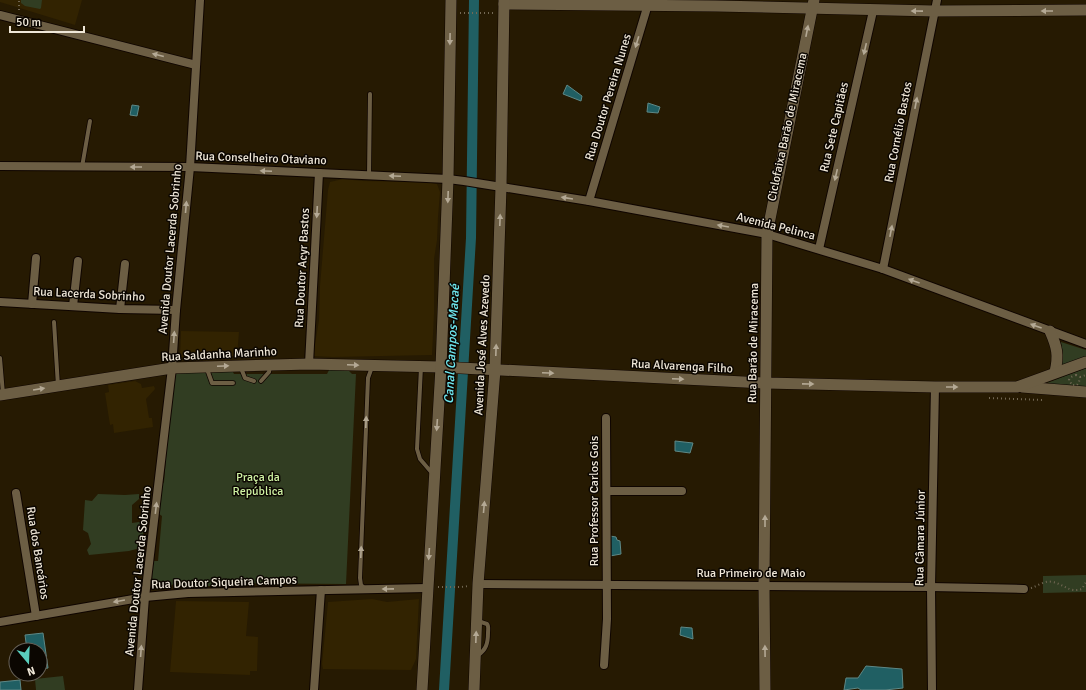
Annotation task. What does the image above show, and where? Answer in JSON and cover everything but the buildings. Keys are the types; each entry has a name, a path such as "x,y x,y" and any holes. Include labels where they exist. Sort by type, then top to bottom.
{"main road":[{"path":"422,690 441,367 448,179 451,0"},
{"path":"504,2 813,4 873,11 1086,10"},
{"name":"Avenida José Alves Azevedo","path":"474,690 478,584 495,370 501,187 504,2"},
{"name":"Rua Barão de Miracema","path":"765,690 764,585 767,234 813,4"},
{"path":"1050,331 1058,351 1058,360 1055,372"},
{"name":"Rua Alvarenga Filho","path":"1017,387 1086,362"},
{"name":"Rua Saldanha Marinho","path":"1,395 172,368 309,364 441,367"},
{"name":"Rua Alvarenga Filho","path":"441,367 766,384 1017,387 1086,392"}],"street":[{"name":"Avenida Doutor Lacerda Sobrinho","path":"138,690 146,597 172,368 190,167 200,0"},
{"name":"Rua Cornélio Bastos","path":"883,269 937,0"},
{"name":"Rua Doutor Pereira Nunes","path":"589,201 649,2"},
{"name":"Rua Sete Capitães","path":"819,249 873,11"},
{"path":"0,15 196,65"},
{"name":"Rua Conselheiro Otaviano","path":"0,166 190,167 448,179"},
{"name":"Rua Doutor Acyr Bastos","path":"309,364 319,173"},
{"name":"Avenida Pelinca","path":"448,179 589,201 767,234 883,269 1086,344"},
{"path":"32,304 36,258"},
{"path":"73,306 78,261"},
{"path":"120,309 125,264"},
{"name":"Rua Lacerda Sobrinho","path":"0,302 120,309 176,310"},
{"name":"Rua Câmara Júnior","path":"932,690 931,586 935,387"},
{"name":"Rua Professor Carlos Gois","path":"604,665 607,585 606,418"},
{"path":"607,491 682,491"},
{"name":"Rua dos Bancários","path":"16,493 36,616"},
{"name":"Rua Primeiro de Maio","path":"478,584 931,586 1024,588"},
{"name":"Rua Doutor Siqueira Campos","path":"0,622 146,597 188,593 427,588"},
{"path":"314,690 321,590"}],"lane":[{"path":"369,175 370,94"},
{"path":"82,167 90,121"},
{"path":"54,322 58,386"},
{"path":"0,358 1,395"},
{"path":"261,381 269,372 270,365"},
{"path":"241,366 245,378 254,381"},
{"path":"365,590 360,581 360,565 368,378 373,366"},
{"path":"206,367 212,383 233,383"},
{"path":"421,367 417,449 420,459 434,476"}],"path":[{"path":"462,13 487,13"},
{"path":"1080,377 1086,375"},
{"path":"1024,588 1036,586 1045,582 1052,582 1075,591 1082,588 1086,582"},
{"path":"440,586 461,587"}],"shaded area":[{"path":"0,0 82,0 75,25 0,2"},
{"path":"343,179 363,181 427,182 437,184 440,192 437,240 434,259 432,355 313,356 319,320 320,286 328,190 330,182"},
{"path":"181,331 239,332 237,356 180,357"},
{"path":"135,381 141,384 142,388 154,386 155,389 146,399 149,418 152,418 153,427 114,433 113,424 110,425 105,393 109,392 108,385"},
{"path":"372,599 387,602 419,599 416,659 411,670 323,669 322,664 328,602"},
{"path":"176,601 249,602 246,636 258,637 257,671 250,671 250,675 170,672"}],"green space":[{"path":"21,0 42,0 41,8 25,6 21,3"},
{"path":"1061,342 1086,350 1086,359 1060,367 1063,354"},
{"path":"1086,368 1086,388 1042,385"},
{"name":"Praça da República","path":"329,370 348,370 352,374 356,374 346,584 221,583 220,586 192,586 190,583 174,583 170,587 157,586 153,583 153,564 154,561 158,561 162,516 159,514 160,497 164,482 173,375 179,373 230,372 233,372 234,374 327,374"},
{"path":"98,494 139,494 139,499 132,505 132,523 146,521 140,548 129,551 89,555 87,550 91,544 88,533 83,530 85,500 92,501"},
{"path":"1086,575 1086,592 1043,593 1043,576"},
{"path":"63,676 65,690 36,690 35,682 48,682 48,678"}],"water":[{"path":"567,85 582,96 581,101 563,94"},
{"path":"648,103 660,107 658,113 647,112"},
{"path":"132,105 139,106 137,116 130,115"},
{"path":"675,441 693,443 690,453 675,451"},
{"path":"610,536 616,537 617,540 620,541 621,554 610,556"},
{"path":"681,627 692,628 693,639 680,635"},
{"path":"43,633 44,642 26,642 25,635"},
{"path":"866,666 902,669 903,688 861,690 858,688 844,690 846,678 858,678"},
{"path":"0,682 20,682 21,690 0,690"}],"waterway":[{"name":"Canal Campos-Macaé","path":"444,690 471,238 474,0"}]}
